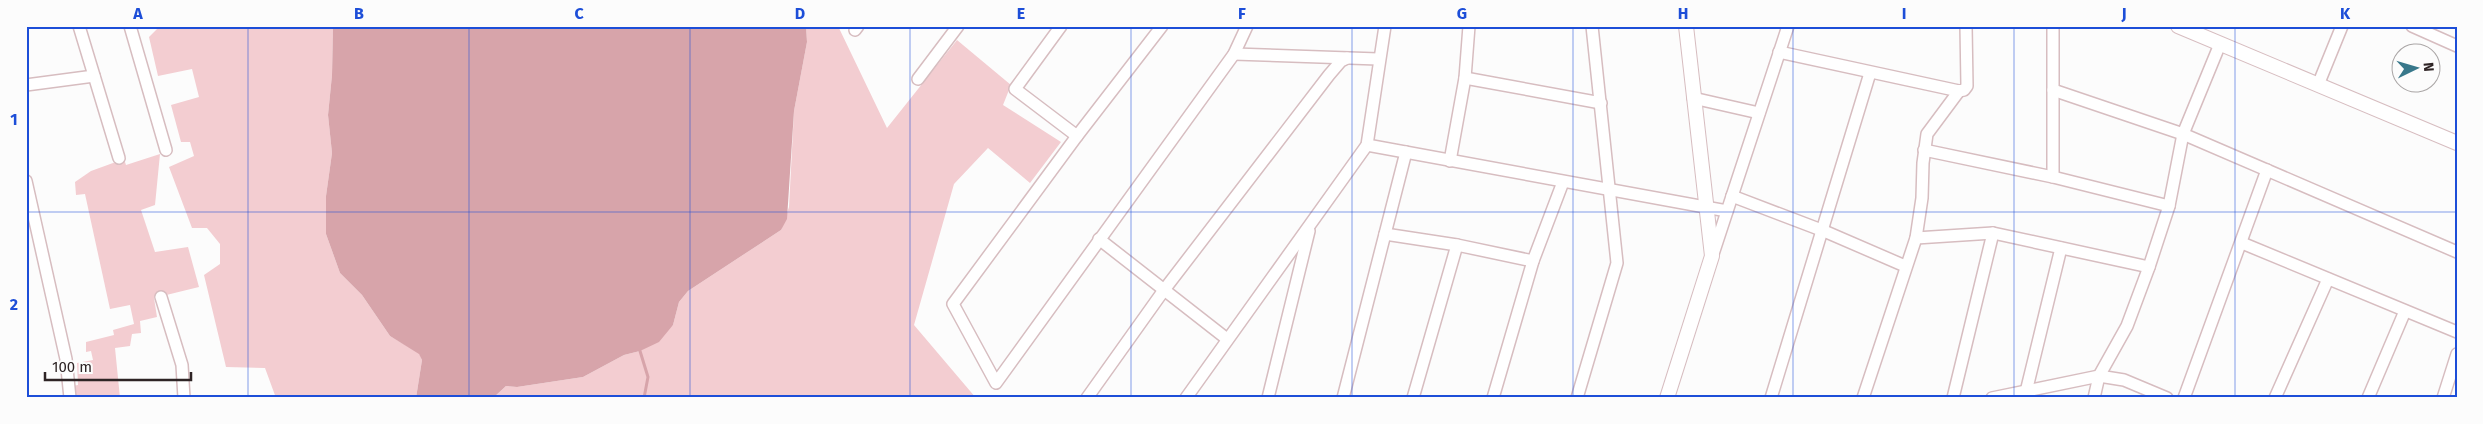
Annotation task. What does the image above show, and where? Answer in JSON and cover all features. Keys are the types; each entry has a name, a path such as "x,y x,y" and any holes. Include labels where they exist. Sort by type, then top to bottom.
{"street":[{"path":"79,26 119,158"},
{"path":"130,26 166,150"},
{"path":"918,79 958,26"},
{"path":"1061,26 1015,89 1077,136"},
{"path":"1162,26 1077,136 953,304 996,383 1234,54 1247,26"},
{"path":"1186,398 1367,145 1378,59 1385,26"},
{"path":"1450,160 1465,78 1469,26"},
{"path":"1577,398 1617,263 1592,26"},
{"path":"1686,26 1712,256"},
{"path":"1667,398 1788,26"},
{"path":"1863,398 1905,266 1916,238 1922,198 1924,150 1927,134 1959,91 1967,86 1966,26"},
{"path":"2053,26 2053,177"},
{"path":"2178,26 2457,143"},
{"path":"2318,86 2342,26"},
{"path":"2412,26 2457,46"},
{"path":"2094,398 2099,376 2127,326 2149,267 2169,206 2183,134 2220,44"},
{"path":"1779,52 1959,91"},
{"path":"1234,54 1378,59"},
{"path":"1086,398 1164,290 1329,75 1341,61 1347,58"},
{"path":"1771,398 1824,231 1844,154 1870,73"},
{"path":"26,85 94,76"},
{"path":"1465,78 1601,103"},
{"path":"2053,90 2183,134 2457,252"},
{"path":"1693,98 1759,114"},
{"path":"1367,145 1727,211"},
{"path":"1924,150 2053,177 2169,206"},
{"path":"1343,398 1406,152"},
{"path":"2184,398 2267,170"},
{"path":"26,181 30,214 66,359 70,398"},
{"path":"1493,398 1533,261 1563,182"},
{"path":"1732,196 1824,231 1905,266"},
{"path":"1268,398 1310,224"},
{"path":"1916,238 1993,233 2149,267"},
{"path":"1953,398 1993,233"},
{"path":"1385,234 1457,244 1533,261"},
{"path":"1099,239 1227,339"},
{"path":"2242,243 2457,332"},
{"path":"1413,398 1457,244"},
{"path":"2025,394 2061,248"},
{"path":"2275,398 2328,279"},
{"path":"161,297 182,365 184,398"},
{"path":"2368,398 2405,311"},
{"path":"2443,398 2457,354"},
{"path":"1992,398 2025,394 2099,376 2124,380 2167,398"}],"shaded area":[{"path":"160,26 333,26 332,75 328,115 332,153 326,196 326,234 340,273 362,295 390,336 419,353 422,360 416,398 276,398 265,368 226,367 204,275 220,264 220,244 207,228 192,228 169,167 194,156 190,142 181,142 171,105 199,97 192,69 158,76 149,37"},
{"path":"333,26 806,26 807,42 794,111 787,219 781,230 688,291 679,302 673,325 659,342 640,351 624,355 583,377 517,387 506,386 493,398 416,398 422,360 419,354 390,336 362,295 340,273 326,234 326,196 332,153 328,115 332,75"},
{"path":"806,26 838,26 887,128 957,40 1011,85 1003,105 1061,142 1030,183 988,148 954,184 914,325 976,398 493,398 506,386 517,387 583,377 624,355 640,351 673,325 679,302 688,291 781,230 789,207 794,111 807,42"},
{"path":"160,154 155,205 141,210 155,252 188,247 199,287 154,298 157,317 140,321 141,333 132,334 130,346 115,348 120,398 73,398 72,386 78,385 77,363 93,360 91,351 86,352 86,342 114,335 113,330 134,324 130,305 110,309 85,194 76,195 75,182 91,171 124,159 126,165"}],"waterway":[{"path":"640,351 648,377 644,398"}]}
